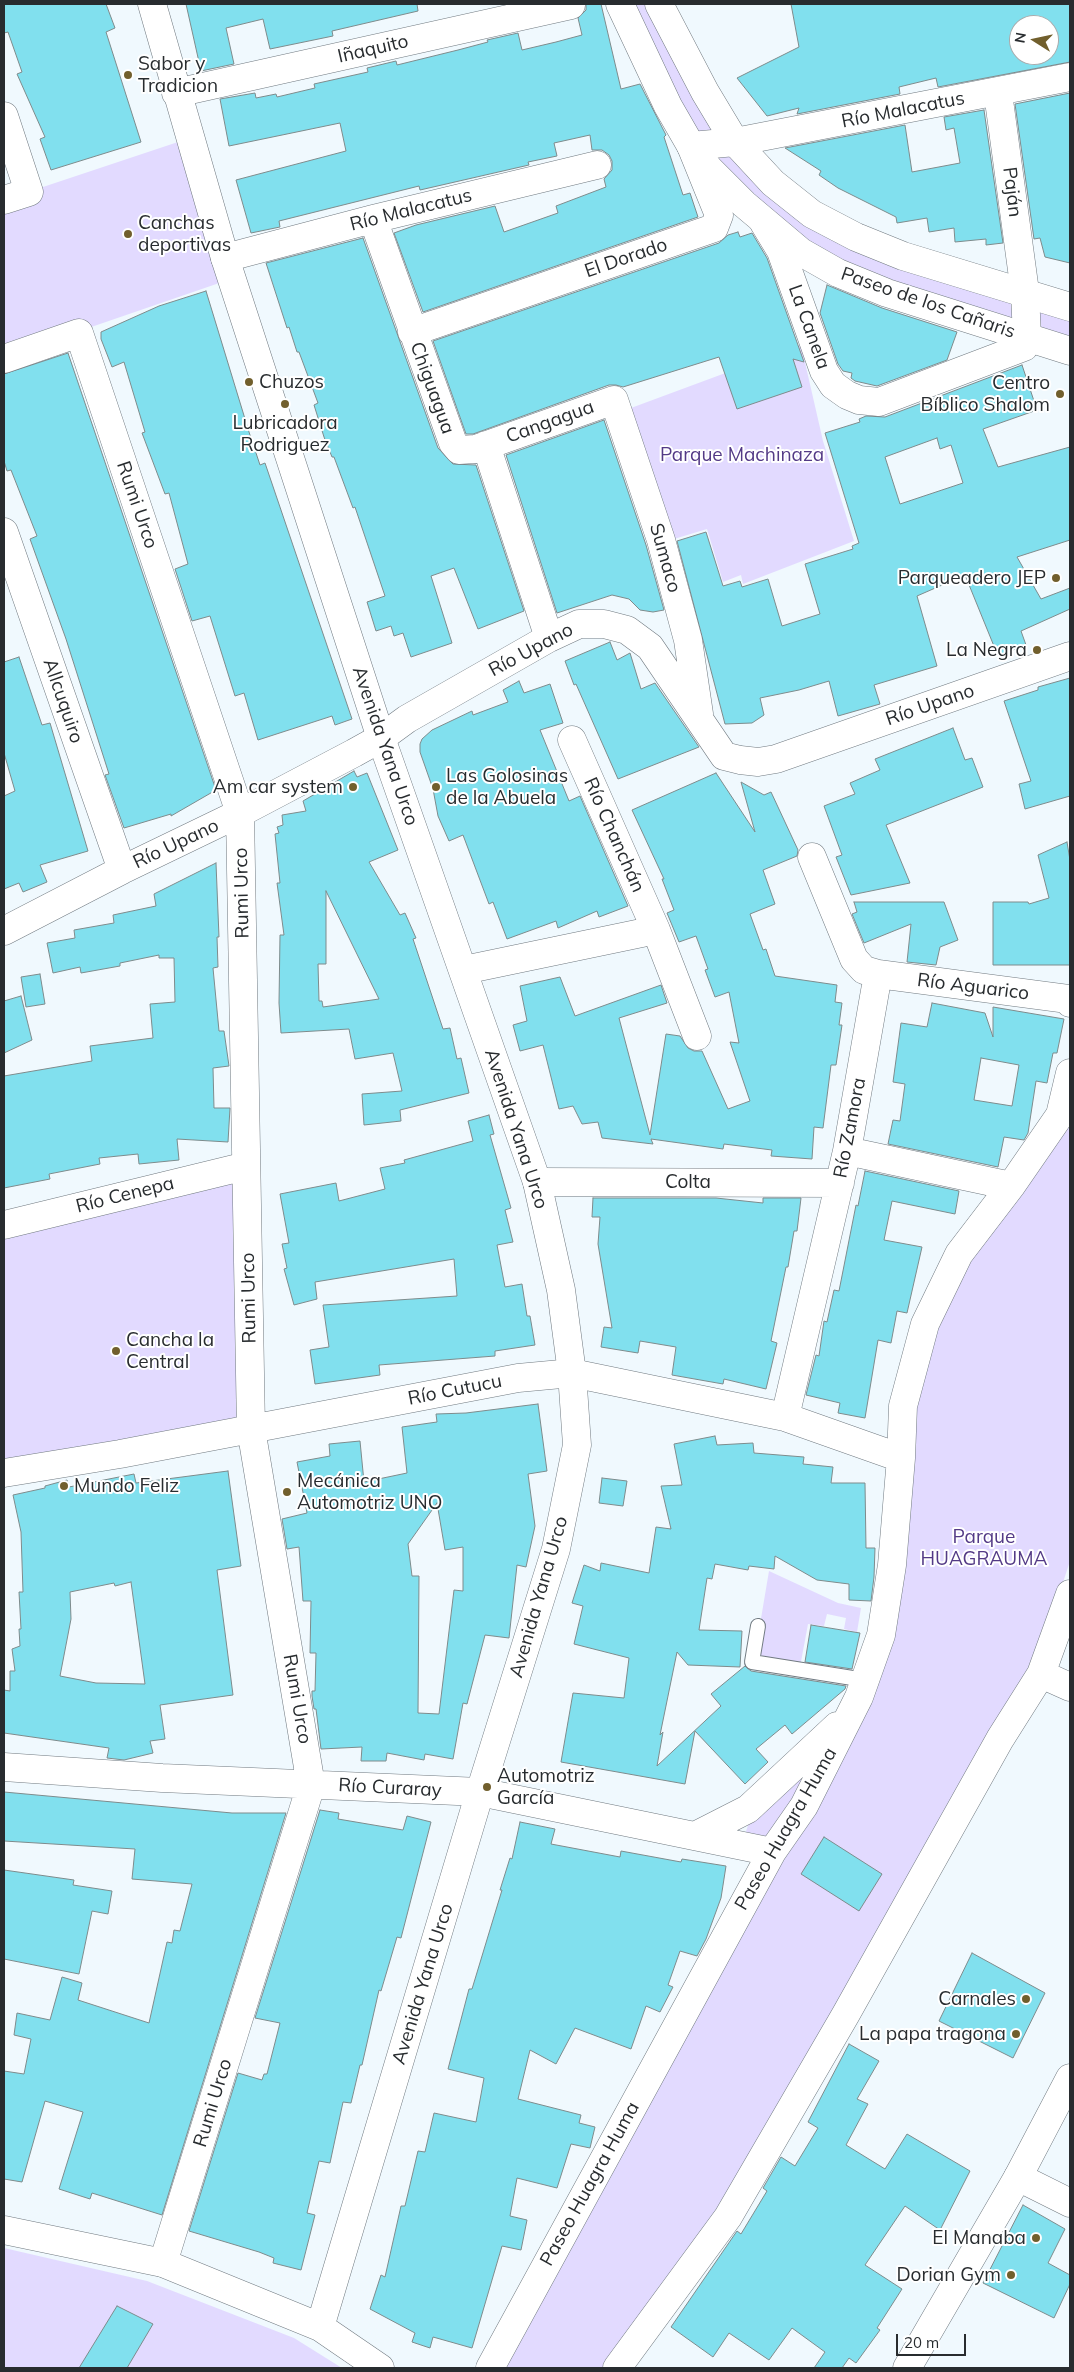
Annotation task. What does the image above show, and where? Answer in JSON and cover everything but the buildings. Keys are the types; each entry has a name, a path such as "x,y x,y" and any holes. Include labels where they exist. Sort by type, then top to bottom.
{"street":[{"name":"Avenida Yana Urco","path":"152,4 176,93 225,258 381,738 537,1182 561,1290 572,1373 576,1446 556,1549 480,1792 320,2327"},
{"name":"Paseo de los Cañaris","path":"620,4 668,106 691,146 709,169 764,223 801,252 838,273 887,293 1070,351"},
{"name":"Paseo de los Cañaris","path":"659,4 705,92 735,142 779,188 812,214 856,238 903,256 1070,307"},
{"name":"Iñaquito","path":"176,93 571,6"},
{"name":"Río Malacatus","path":"735,142 998,93 1070,77"},
{"name":"Paján","path":"998,93 1025,292"},
{"path":"4,116 29,192 4,200"},
{"path":"691,146 735,142"},
{"name":"El Dorado","path":"412,332 714,228 719,215 691,146"},
{"name":"Río Malacatus","path":"225,258 374,219 597,165"},
{"name":"Chiguagua","path":"374,219 412,332 453,443 459,450 468,451 486,445"},
{"name":"La Canela","path":"764,223 781,251 824,371 833,385 847,395 859,400 879,402 1014,352 1024,347 1027,338"},
{"path":"1025,292 1027,338"},
{"name":"Rumi Urco","path":"4,359 80,333 240,813 252,1429 311,1785 163,2263"},
{"name":"Cangagua","path":"486,445 614,400"},
{"name":"Sumaco","path":"614,400 661,540 688,640 700,720"},
{"path":"486,445 549,638"},
{"name":"Allcuquiro","path":"4,532 122,870"},
{"name":"Río Upano","path":"4,931 122,870 240,813 381,738 407,719 549,638 579,624 604,624 627,630 650,648 724,756 758,762 776,759 1070,656"},
{"name":"Río Chanchán","path":"572,740 656,930 697,1036"},
{"path":"812,857 854,959 864,970 878,974"},
{"path":"464,970 656,930"},
{"name":"Río Aguarico","path":"878,974 1069,1001"},
{"name":"Río Zamora","path":"784,1417 847,1151 878,974"},
{"name":"Paseo Huagra Huma","path":"490,2368 772,1852 804,1806 851,1713 881,1635 892,1565 902,1458 903,1406 925,1324 959,1254 1011,1186 1060,1115 1070,1073"},
{"path":"847,1151 1011,1186"},
{"name":"Río Cenepa","path":"4,1225 246,1166"},
{"name":"Colta","path":"537,1182 840,1183"},
{"name":"Río Cutucu","path":"4,1473 252,1429 518,1378 572,1373 784,1417 902,1458"},
{"path":"617,2368 728,2217 846,2014 1000,1739 1041,1674 1070,1594"},
{"path":"1041,1674 1070,1687"},
{"path":"695,1836 748,1809 851,1713"},
{"name":"Río Curaray","path":"4,1767 162,1778 480,1792 772,1852"},
{"path":"907,2368 1018,2177 1070,2078"},
{"path":"1018,2177 1070,2203"},
{"path":"4,2230 163,2263 320,2327 380,2368"}],"lane":[{"path":"758,1626 752,1662 865,1680"}],"green space":[{"path":"620,4 659,4 705,92 812,214 1070,307 1070,351 838,273 709,169"},
{"path":"181,141 228,280 4,357 4,200"},
{"name":"Parque Machinaza","path":"801,345 823,441 854,541 743,584 741,575 723,582 707,529 674,539 631,408"},
{"name":"Parque HUAGRAUMA","path":"1070,1084 1070,1561 1034,1671 720,2212 605,2368 500,2368 863,1699 929,1325"},
{"name":"Cancha la Central","path":"238,1174 245,1424 4,1468 4,1231"},
{"path":"769,1571 838,1603 861,1608 857,1632 844,1629 846,1618 827,1614 824,1626 808,1624 800,1667 754,1660"},
{"path":"814,1763 767,1842 744,1837 751,1817"},
{"path":"4,2248 147,2281 294,2338 342,2368 4,2368"}],"place":[{"name":"Sabor y Tradicion","path":"128,75"},
{"name":"Canchas deportivas","path":"128,234"},
{"name":"Chuzos","path":"249,382"},
{"name":"Centro Bíblico Shalom","path":"1060,394"},
{"name":"Lubricadora Rodriguez","path":"285,404"},
{"name":"Parqueadero JEP","path":"1056,578"},
{"name":"La Negra","path":"1037,650"},
{"name":"Am car system","path":"353,787"},
{"name":"Las Golosinas de la Abuela","path":"436,787"},
{"name":"Cancha la Central","path":"116,1351"},
{"name":"Mundo Feliz","path":"64,1486"},
{"name":"Mecánica Automotriz UNO","path":"287,1492"},
{"name":"Automotriz García","path":"487,1787"},
{"name":"Carnales","path":"1026,1999"},
{"name":"La papa tragona","path":"1016,2034"},
{"name":"El Manaba","path":"1036,2238"},
{"name":"Dorian Gym","path":"1011,2275"}]}
